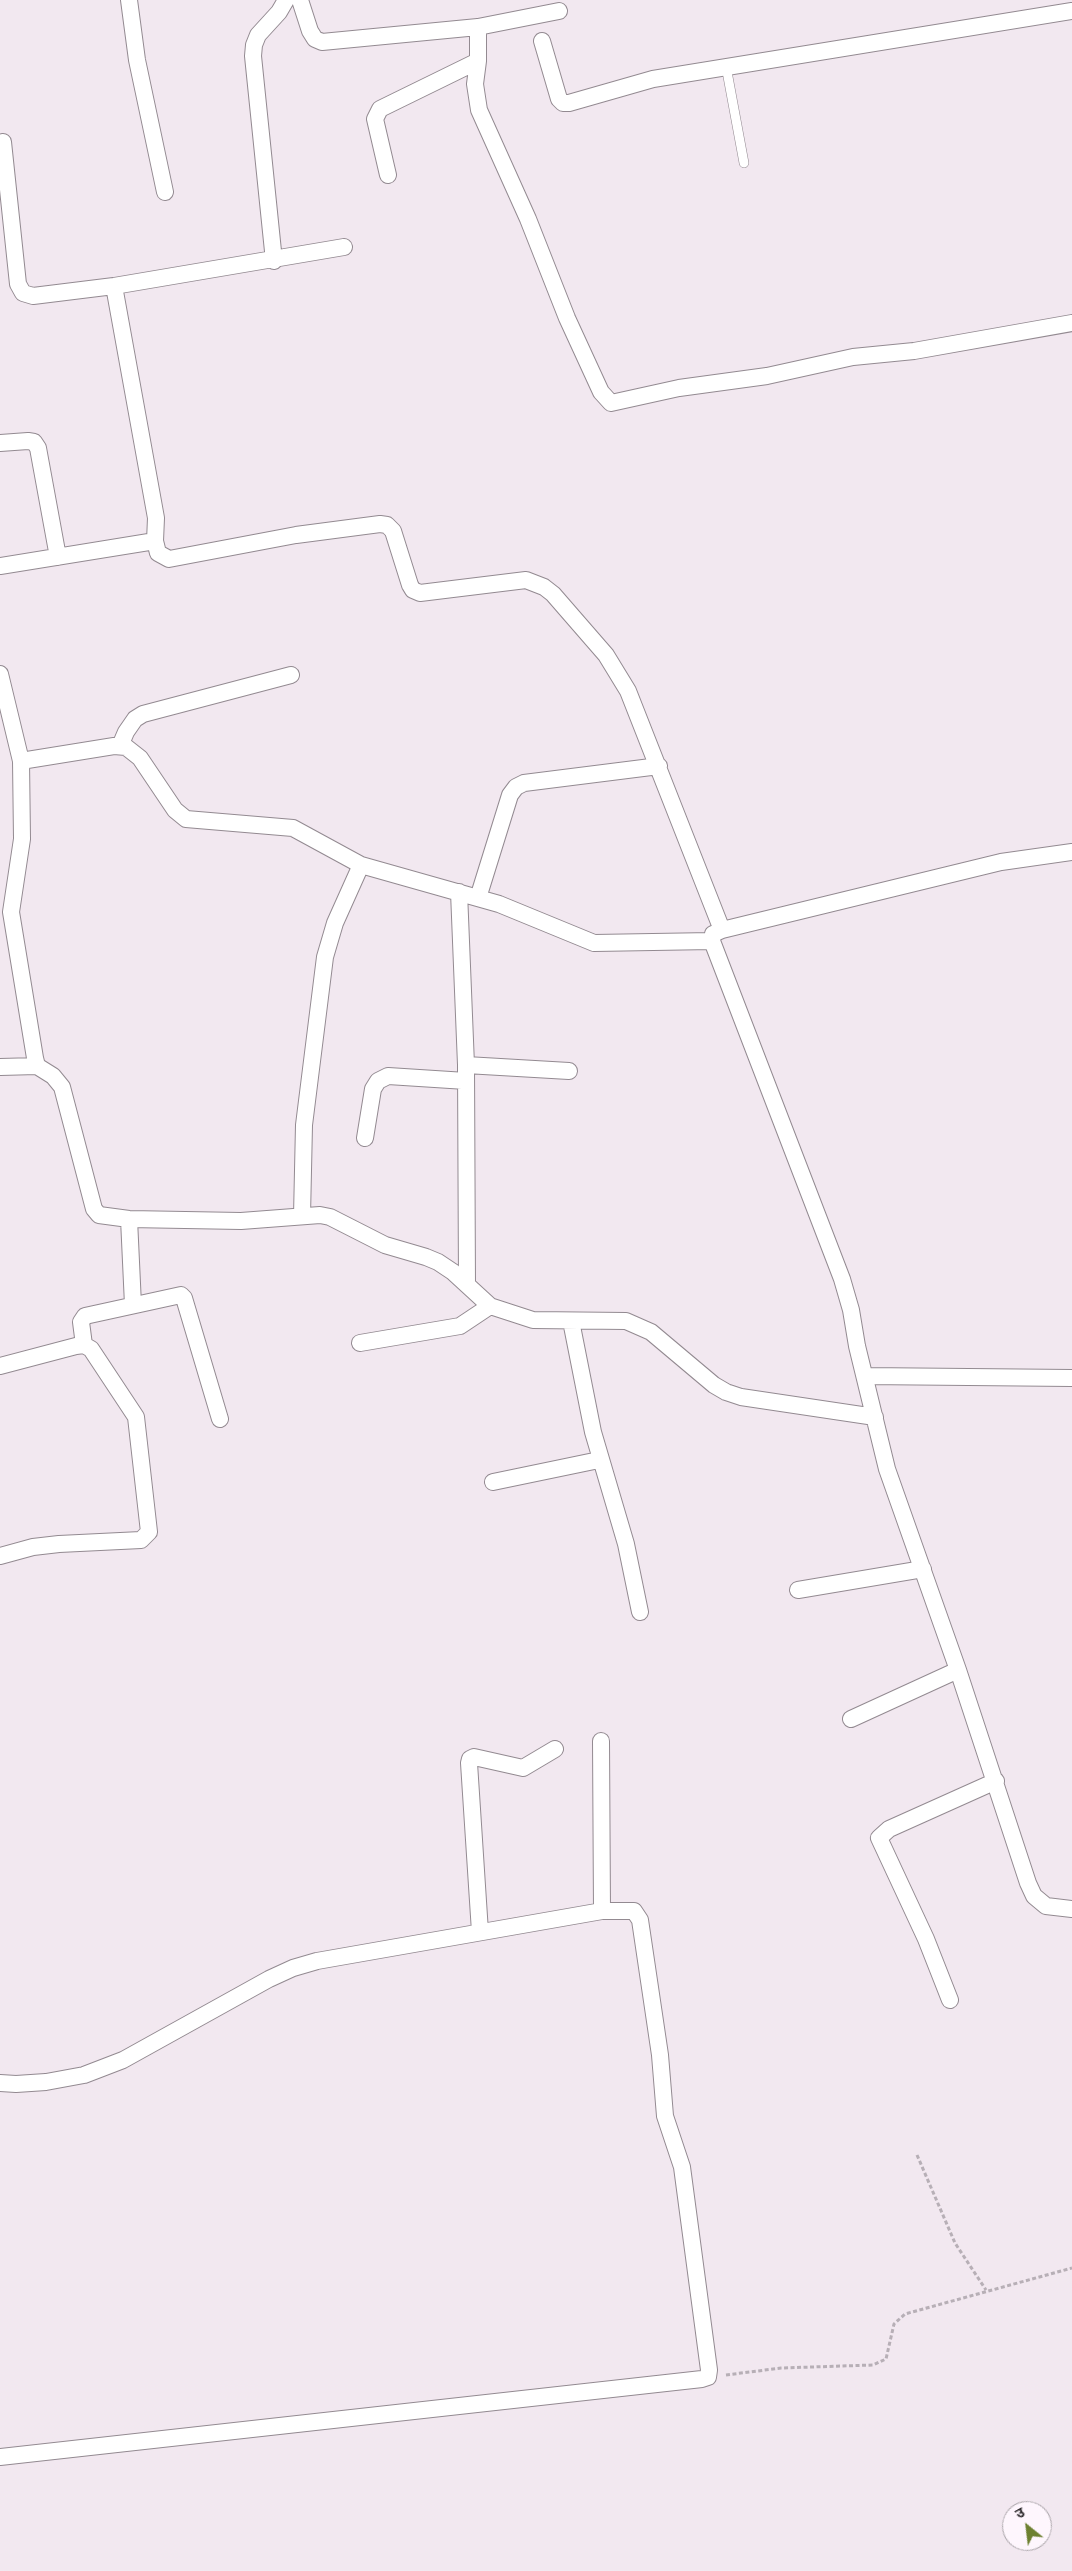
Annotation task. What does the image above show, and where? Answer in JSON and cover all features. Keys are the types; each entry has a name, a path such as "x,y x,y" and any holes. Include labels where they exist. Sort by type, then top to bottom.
{"street":[{"path":"130,0 137,60 165,192"},
{"path":"274,260 264,179 253,56 254,45 258,35 280,12 286,0"},
{"path":"300,0 314,39 322,42 478,27 559,11"},
{"path":"542,41 559,98 563,103 569,103 653,79 1072,11"},
{"path":"478,27 478,61 475,84 479,110 528,219 571,326 601,392 611,403 679,388 767,376 853,357 914,351 1072,323"},
{"path":"388,175 375,119 376,114 380,109 478,61"},
{"path":"3,142 18,284 23,293 33,296 114,286 344,247"},
{"path":"114,286 156,518 155,541 158,553 169,559 296,535 380,524 387,526 394,532 413,590 420,593 526,580 535,583 553,594 616,670 628,691 659,766 717,936 842,1279 888,1468 996,1781 1028,1882 1034,1896 1046,1906 1072,1909"},
{"path":"0,443 28,441 34,442 38,448 58,557"},
{"path":"0,566 155,541"},
{"path":"0,674 22,761 22,839 11,912 37,1066"},
{"path":"120,746 130,725 143,714 290,675"},
{"path":"22,761 120,746 134,751 180,816 186,819 293,828 361,866 499,904 594,944 717,936 1001,862 1072,852"},
{"path":"478,898 510,795 516,787 524,783 659,766"},
{"path":"302,1216 304,1125 325,957 335,923 361,866"},
{"path":"459,892 466,1073 467,1285"},
{"path":"0,1067 37,1066 53,1076 62,1087 94,1209 99,1215 129,1219 241,1222 302,1216 330,1217 385,1246 426,1256 453,1272 490,1306 534,1320 626,1321 640,1325 714,1385 741,1397 875,1417"},
{"path":"365,1138 373,1089 378,1080 388,1076 569,1071"},
{"path":"129,1219 133,1305"},
{"path":"84,1345 82,1318 177,1295 184,1298 220,1419"},
{"path":"360,1343 460,1326 490,1306"},
{"path":"571,1321 599,1460 626,1544 640,1612"},
{"path":"0,1366 84,1345 91,1349 136,1417 149,1532 141,1540 59,1544 33,1547 0,1556"},
{"path":"865,1376 1072,1378"},
{"path":"493,1482 599,1460"},
{"path":"798,1590 923,1569"},
{"path":"851,1719 958,1670"},
{"path":"601,1741 602,1911"},
{"path":"480,1932 468,1763 474,1757 524,1768 554,1749"},
{"path":"950,2000 926,1938 880,1838 889,1829 996,1781"},
{"path":"0,2082 16,2084 84,2075 123,2060 269,1979 293,1968 317,1961 602,1911 628,1909 634,1911 640,1920 660,2055 665,2116 682,2167 688,2203 708,2377 0,2457"}],"lane":[{"path":"726,66 744,163"}],"path":[{"path":"917,2155 955,2243 986,2290"},
{"path":"708,2377 781,2368 873,2365 886,2358 894,2324 898,2318 905,2314 986,2290 1072,2268"}]}
